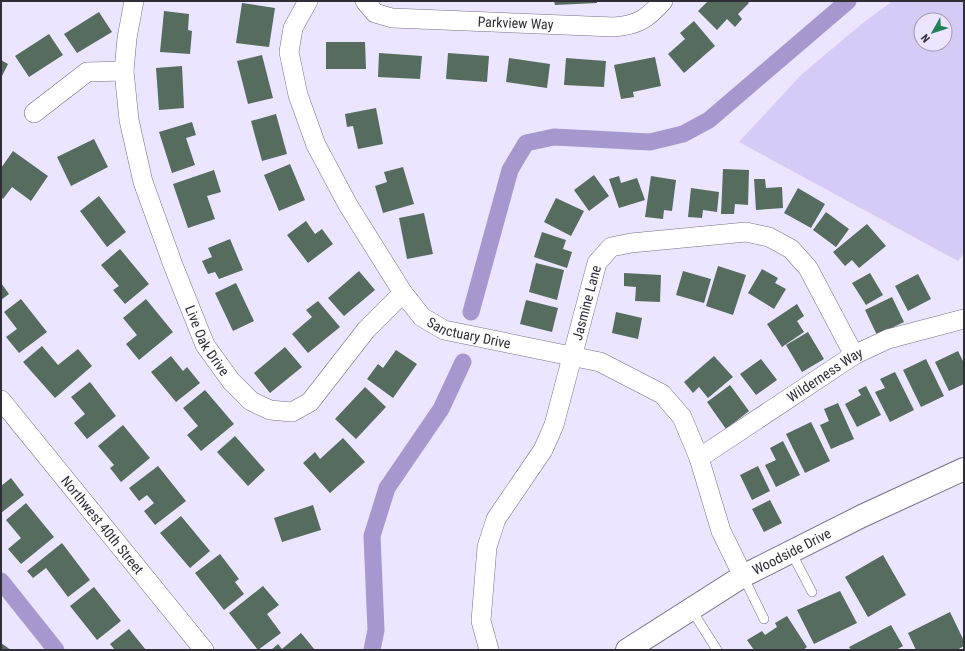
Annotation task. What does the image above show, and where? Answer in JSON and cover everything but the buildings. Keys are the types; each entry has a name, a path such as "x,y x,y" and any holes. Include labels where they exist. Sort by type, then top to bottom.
{"street":[{"name":"Live Oak Drive","path":"134,1 126,38 124,71 129,120 144,182 173,264 205,345 231,381 251,401 270,410 292,412 310,402 366,330 403,293"},
{"name":"Sanctuary Drive","path":"308,1 293,28 289,52 298,95 316,145 323,159 348,205 403,293 422,317 444,330 600,362 662,394 682,417 699,458 721,531 743,576"},
{"name":"Parkview Way","path":"365,1 375,13 392,18 614,27 632,25 650,15 663,1"},
{"path":"34,113 87,72 124,71"},
{"name":"Jasmine Lane","path":"489,650 481,621 487,548 496,519 543,450 554,425 597,263 611,247 631,243 746,232 770,237 791,249 804,263 854,355"},
{"name":"Wilderness Way","path":"699,458 854,355 888,339 964,319"},
{"name":"Northwest 40th Street","path":"1,400 204,650"},
{"name":"Woodside Drive","path":"637,647 691,609 743,576 862,516 964,469"}],"lane":[{"path":"791,552 812,592"},
{"path":"743,576 764,619"},
{"path":"691,609 717,650"}],"shaded area":[{"path":"893,1 964,1 964,253 958,261 739,142 801,75 864,22"}],"waterway":[{"path":"471,312 510,170 526,143 554,137 650,142 683,134 709,120 848,1"},
{"path":"372,650 376,630 372,536 387,488 441,409 463,362"},
{"path":"1,581 56,650"}]}
